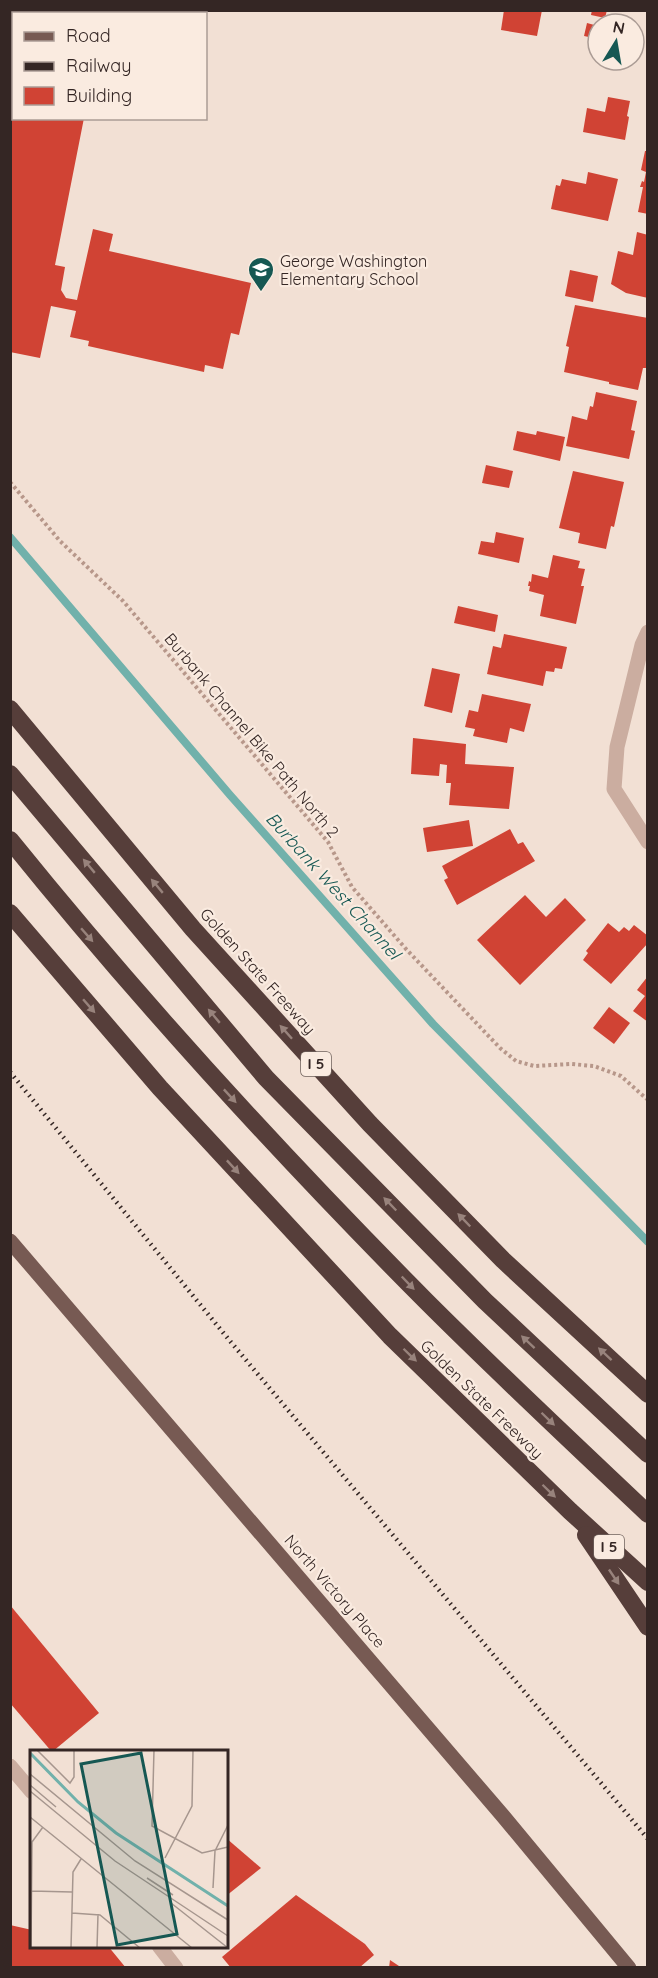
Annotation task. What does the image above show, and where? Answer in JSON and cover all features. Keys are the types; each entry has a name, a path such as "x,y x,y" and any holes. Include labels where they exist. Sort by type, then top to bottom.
{"highway":[{"name":"Golden State Freeway","path":"10,709 193,929 370,1124 503,1260 648,1394"},
{"path":"10,774 266,1078 485,1301 648,1454"},
{"path":"10,840 83,930 198,1062 321,1193 427,1302 648,1514"},
{"name":"Golden State Freeway","path":"10,913 160,1088 390,1336 570,1511 648,1582"},
{"path":"570,1511 648,1627"}],"main road":[{"name":"North Victory Place","path":"10,1241 503,1816 628,1968"}],"street":[{"path":"648,632 642,645 617,747 614,789 648,842"},
{"path":"10,1766 30,1790"},
{"path":"160,1948 176,1968"}],"path":[{"name":"Burbank Channel Bike Path North 2","path":"10,482 60,542 123,601 328,842 352,888 500,1048 516,1061 534,1066 571,1064 594,1066 621,1076 648,1100"}],"building":[{"path":"29,10 105,10 105,12 28,12"},
{"path":"504,10 542,10 537,36 501,30"},
{"path":"592,10 607,10 606,12 592,12"},
{"path":"12,81 12,120 84,120 55,265 65,267 61,290 66,298 77,300 93,229 113,234 109,251 251,283 239,335 231,333 223,369 205,365 204,372 88,346 89,341 70,337 76,311 51,306 40,358 10,352 10,91"},
{"path":"608,97 630,101 625,140 583,132 587,108 605,112"},
{"path":"645,151 648,151 648,214 638,212 643,187 640,187 642,181 644,182 646,172 641,170"},
{"path":"588,172 618,179 608,221 551,209 556,185 560,186 562,179 586,184"},
{"path":"637,232 648,235 648,298 626,293 611,284 618,251 633,255"},
{"path":"570,270 598,276 593,302 565,296"},
{"path":"575,305 648,318 648,365 647,368 643,368 638,390 564,372 569,347 566,346"},
{"path":"596,392 637,401 631,430 635,431 629,459 566,446 572,416 587,420"},
{"path":"517,431 536,435 537,431 565,437 560,461 513,450"},
{"path":"486,465 513,471 509,488 482,483"},
{"path":"573,471 624,482 614,527 611,526 606,549 578,543 580,533 559,528"},
{"path":"496,532 524,538 519,563 478,554 481,541 494,543"},
{"path":"553,555 580,561 578,568 585,569 576,624 540,616 544,595 529,591 530,586 528,586 532,574 548,578"},
{"path":"458,606 498,615 495,632 454,623"},
{"path":"504,634 567,647 562,669 555,668 554,672 546,671 543,686 487,674 493,646 501,648"},
{"path":"432,668 460,674 452,713 424,706"},
{"path":"482,694 531,704 524,732 510,728 507,743 473,736 475,729 465,727 469,710 478,712"},
{"path":"413,738 466,744 465,764 514,767 509,809 449,805 451,783 446,783 447,765 440,764 439,776 411,774"},
{"path":"469,820 473,846 427,852 423,828"},
{"path":"510,829 518,844 523,842 535,861 457,905 444,880 448,878 442,866"},
{"path":"525,895 546,917 565,898 586,920 520,985 477,940"},
{"path":"608,923 619,932 624,927 629,931 634,925 648,936 648,943 611,984 583,960 588,953 586,951"},
{"path":"648,976 648,1022 633,1011 645,996 637,990"},
{"path":"609,1007 630,1023 614,1044 593,1028"},
{"path":"10,1605 99,1713 54,1750 50,1750 10,1703"},
{"path":"228,1840 261,1868 228,1894"},
{"path":"296,1895 365,1944 374,1955 359,1968 231,1968 222,1957"},
{"path":"10,1925 30,1930 30,1948 110,1948 126,1968 10,1968"},
{"path":"390,1960 402,1968 389,1968"}],"waterway":[{"name":"Burbank West Channel","path":"10,537 230,795 433,1024 648,1242"}],"railway":[{"path":"10,1072 230,1341 648,1839"}],"place":[{"name":"George Washington Elementary School","path":"261,293"}]}
